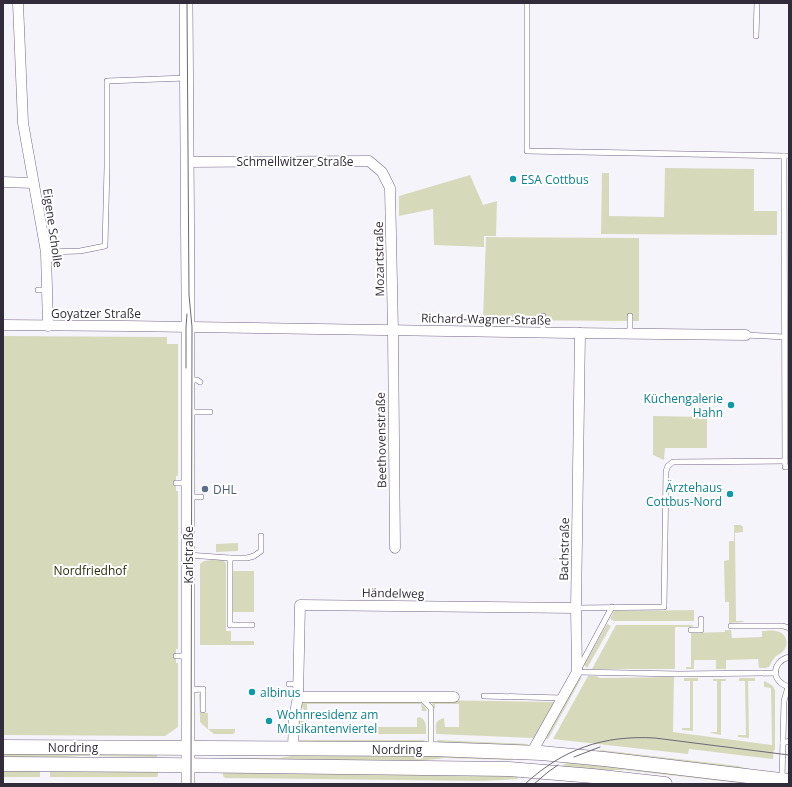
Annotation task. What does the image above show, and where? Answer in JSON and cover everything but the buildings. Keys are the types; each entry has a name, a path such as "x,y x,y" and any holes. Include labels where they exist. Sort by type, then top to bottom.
{"main road":[{"name":"Nordring","path":"3,747 431,749 532,752 604,759 784,782"},
{"path":"520,770 532,752"},
{"name":"Nordring","path":"3,764 520,770 664,784"}],"street":[{"name":"Eigene Scholle","path":"18,3 24,123 33,183 46,252 43,290 48,326"},
{"path":"186,3 188,327"},
{"name":"Schmellwitzer Straße","path":"186,162 369,161 382,172 390,188"},
{"name":"Eigene Scholle","path":"3,182 33,183"},
{"name":"Mozartstraße","path":"390,188 393,330"},
{"name":"Goyatzer Straße","path":"3,325 188,327"},
{"name":"Richard-Wagner-Straße","path":"188,327 580,334 746,335"},
{"name":"Karlstraße","path":"188,327 196,380 188,412 182,483 194,497 188,555 182,656 188,690 188,784"},
{"name":"Beethovenstraße","path":"393,330 395,548"},
{"name":"Bachstraße","path":"577,672 576,608 580,334"},
{"name":"Händelweg","path":"292,749 294,718 298,697 294,684 300,605 576,608"},
{"path":"532,752 577,672"},
{"path":"298,697 454,697"}],"lane":[{"path":"527,3 527,151 786,156 787,193 784,337 785,467 789,467"},
{"path":"756,36 757,3"},
{"path":"46,252 80,251 105,246 107,81 186,78"},
{"path":"543,316 543,333"},
{"path":"630,316 630,334"},
{"name":"Richard-Wagner-Straße","path":"746,335 784,337"},
{"path":"188,412 210,412"},
{"path":"576,608 664,607 666,471 668,466 673,462 785,461"},
{"path":"188,555 247,558 254,556 261,551 261,536"},
{"path":"230,558 230,625 252,625"},
{"path":"612,607 577,672 671,674 776,673"},
{"path":"691,630 701,630 701,619"},
{"path":"731,626 783,626 789,628"},
{"path":"784,782 784,700 788,687 779,682 776,668 782,659 789,657"},
{"path":"188,690 203,690 203,710"},
{"path":"484,696 562,698"},
{"path":"421,697 431,708 431,749"},
{"path":"783,743 789,741"}],"green space":[{"path":"665,168 754,169 754,211 777,211 777,235 601,234 602,173 609,173 609,216 664,217"},
{"path":"470,175 483,205 497,201 496,236 484,236 484,247 434,245 433,209 399,216 399,196"},
{"path":"486,237 639,238 639,321 483,320"},
{"name":"Nordfriedhof","path":"3,336 167,337 167,344 178,344 178,476 176,476 176,491 178,491 178,649 176,649 176,663 178,663 178,727 165,736 3,735"},
{"path":"653,416 707,417 707,448 665,448 664,460 653,455"},
{"path":"734,525 741,525 743,527 743,532 735,533 736,621 744,621 729,623 729,602 725,602 724,561 729,560 729,541 734,541"},
{"path":"238,543 238,551 216,552 216,544"},
{"path":"218,559 223,560 226,563 226,631 231,631 231,641 254,641 254,645 200,645 200,564 204,561"},
{"path":"232,571 254,571 254,612 232,612"},
{"path":"694,610 694,621 614,621 610,619 614,611"},
{"path":"607,624 611,626 587,668 584,665"},
{"path":"616,625 694,625 691,627 675,627 675,669 592,669"},
{"path":"725,630 731,630 732,638 762,637 762,631 776,631 784,635 787,644 784,650 775,657 769,667 765,668 759,668 758,659 726,660 726,669 716,669 716,660 694,660 694,669 686,669 686,667 691,667 691,633 725,632"},
{"path":"588,676 596,676 600,678 674,677 673,732 772,745 771,688 764,687 764,681 769,683 775,690 775,750 773,759 689,749 688,754 553,739"},
{"path":"582,677 548,739 545,739 578,679"},
{"path":"684,678 698,678 698,681 693,681 693,731 682,730 682,728 690,728 690,681 684,681"},
{"path":"739,678 755,678 755,681 748,681 749,738 738,737 738,735 746,735 745,681 739,681"},
{"path":"713,679 726,679 726,681 721,681 721,735 711,733 717,732 717,681 713,681"},
{"path":"199,694 201,713 208,713 208,729 235,729 233,734 214,734 204,726 200,722"},
{"path":"304,699 401,700 419,702 425,707 427,711 422,711 421,704 307,704 307,711 304,710 302,706"},
{"path":"429,700 555,702 534,738 436,734 437,722 444,718 445,727 459,727 459,704 435,704 435,710"},
{"path":"420,717 425,722 426,734 298,734 299,721 307,718 307,727 417,727 417,718"},
{"path":"299,740 425,740 423,742 301,743"},
{"path":"437,740 529,744 525,746 439,744"},
{"path":"601,750 738,766 752,770 593,752"},
{"path":"3,751 157,752 157,757 82,756 52,759 3,760"},
{"path":"303,754 432,754 514,759 446,758 417,761 223,762 223,758 279,758"},
{"path":"570,761 751,782 751,784 625,770 558,768"},
{"path":"3,770 40,771 40,777 3,777"},
{"path":"50,771 158,772 158,776 50,777"},
{"path":"223,773 517,776 518,779 483,781 225,778"}],"tram line":[{"path":"187,3 189,295 192,327 191,784"},
{"path":"186,368 187,314"},
{"path":"525,784 539,772 569,753 601,742 618,739 655,738 789,755"},
{"path":"574,757 600,747"},
{"path":"534,784 558,765"}],"place":[{"name":"ESA Cottbus","path":"513,179"},
{"name":"Küchengalerie Hahn","path":"731,405"},
{"name":"DHL","path":"205,489"},
{"name":"Ärztehaus Cottbus-Nord","path":"730,494"},
{"name":"albinus","path":"252,692"},
{"name":"Wohnresidenz am Musikantenviertel","path":"269,721"}]}
